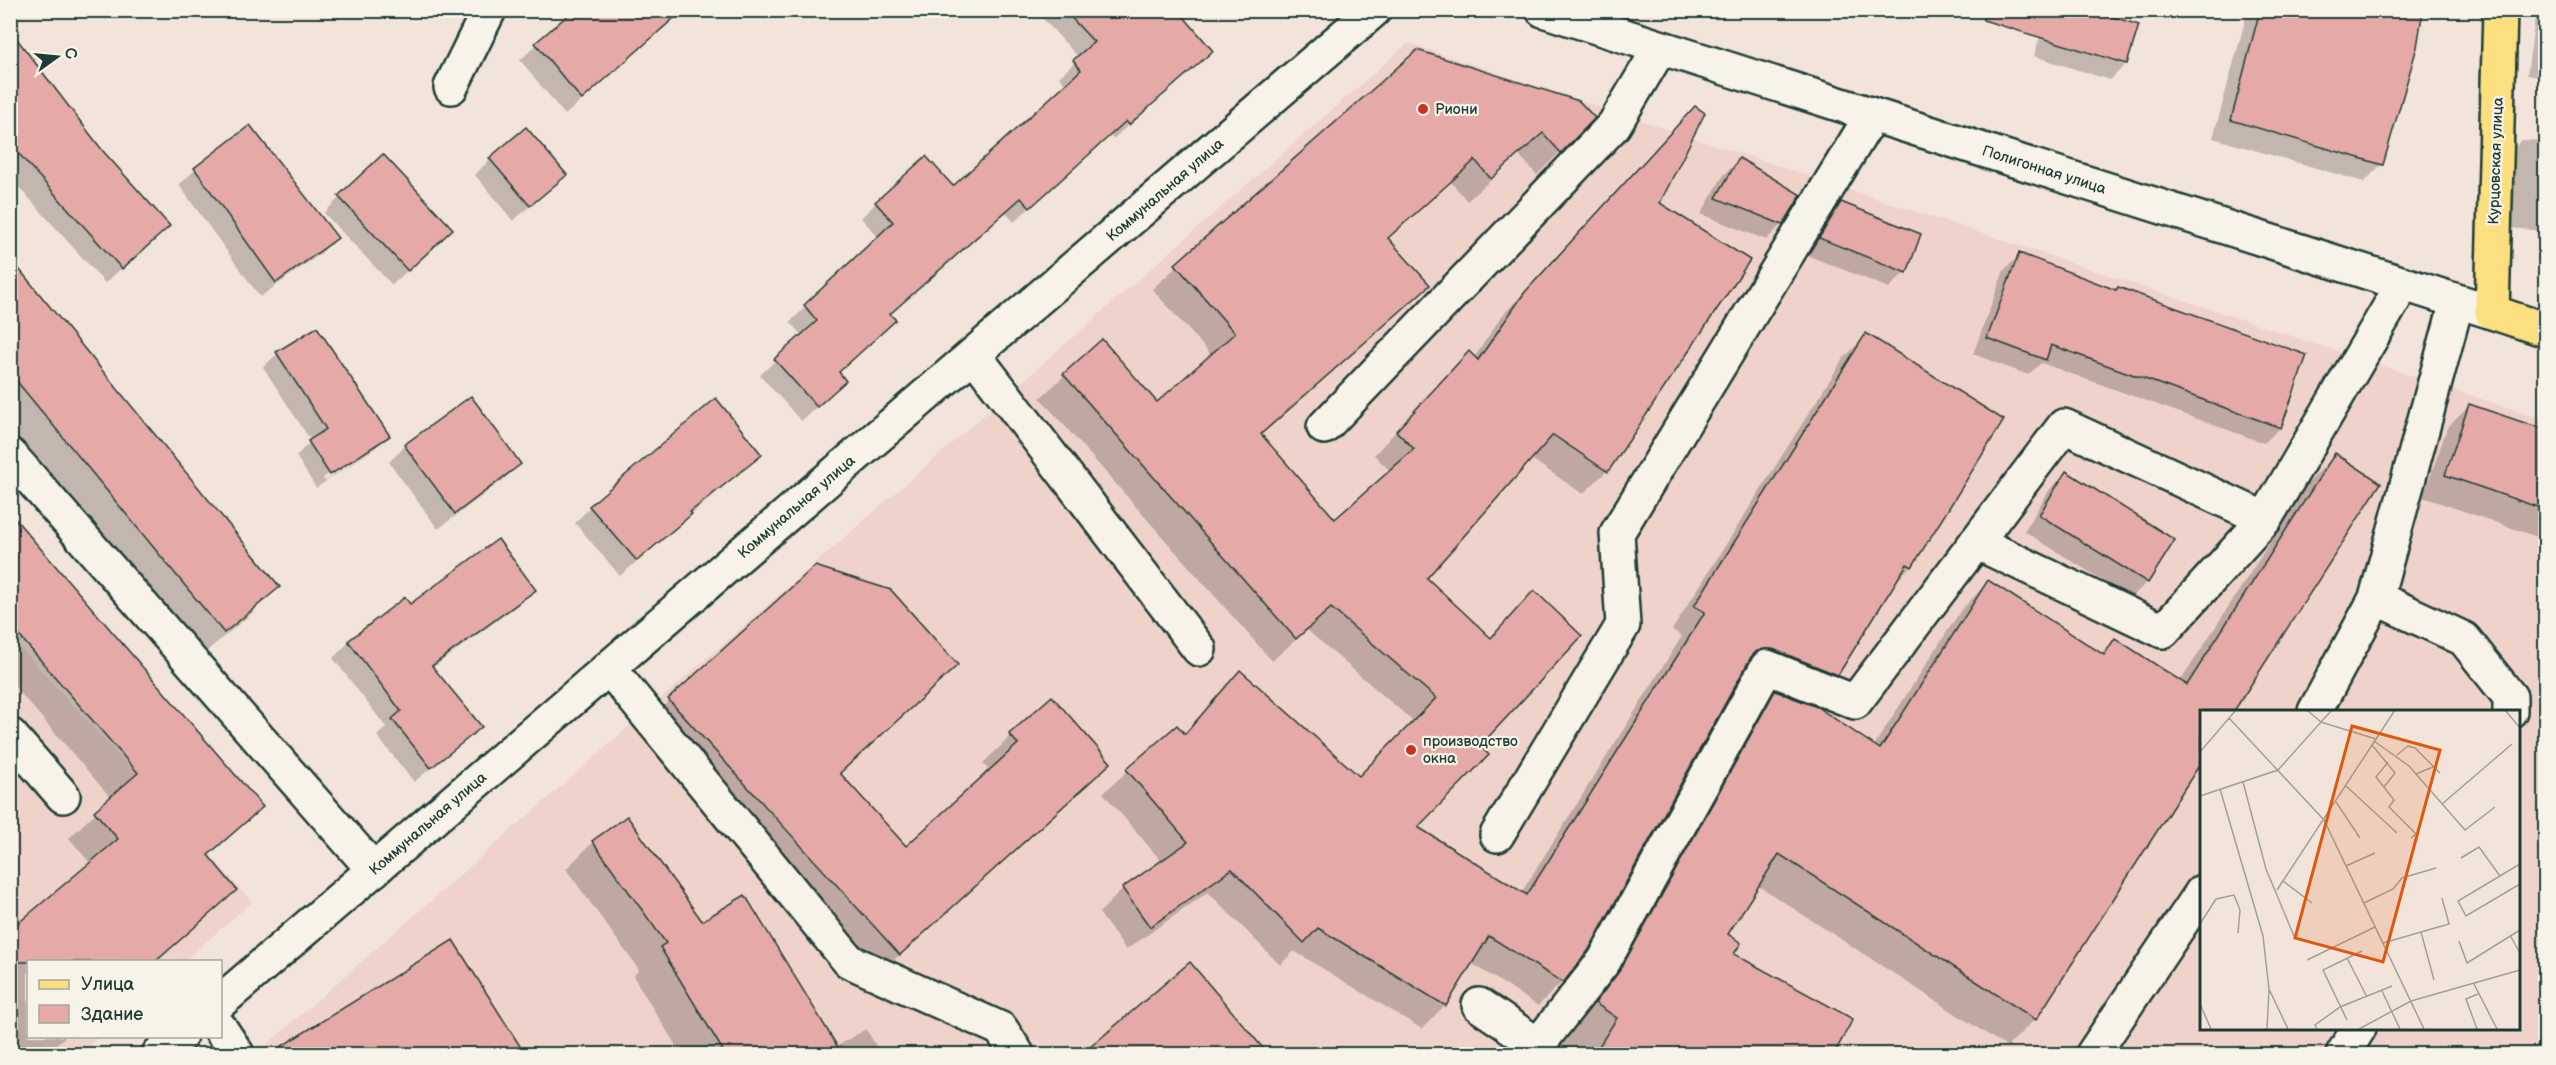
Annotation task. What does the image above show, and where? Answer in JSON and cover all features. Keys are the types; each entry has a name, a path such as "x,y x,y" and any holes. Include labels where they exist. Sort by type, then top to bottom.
{"main road":[{"name":"Курцовская улица","path":"2492,312 2500,10"},
{"name":"Полигонная улица","path":"2492,312 2546,330"}],"street":[{"path":"451,87 489,10"},
{"name":"Коммунальная улица","path":"222,1000 1374,10"},
{"name":"Полигонная улица","path":"1543,10 2492,312"},
{"path":"1324,427 1614,125 1660,48"},
{"path":"1497,835 1623,625 1617,533 1872,115"},
{"path":"1976,542 2163,631 2265,519 2403,284"},
{"path":"2316,710 2376,598 2457,302"},
{"path":"974,355 1199,649"},
{"path":"1479,1005 1538,1045 1604,962 1767,667 1855,702 2064,426 2265,519"},
{"path":"10,455 374,870"},
{"path":"2376,598 2464,639 2510,697 2510,710"},
{"path":"609,668 849,961 1001,1029 1017,1054"},
{"path":"10,735 63,796"},
{"path":"2093,1054 2200,895"},
{"path":"222,1031 237,1054"},
{"path":"159,1054 178,1038"}],"shaded area":[{"path":"1408,43 2545,420 2545,1054 256,1054"},
{"path":"10,636 252,902 185,960 27,960 27,1038 98,1038 79,1054 11,1054"}],"building":[{"path":"574,10 683,10 582,100 535,43"},
{"path":"1064,10 1178,10 1213,51 1129,125 1126,121 1030,208 1021,198 890,314 896,320 839,372 846,381 817,407 774,359 817,321 804,305 893,222 875,202 926,156 953,186 1081,70 1073,60 1094,42"},
{"path":"1984,10 2091,10 2139,25 2127,64 1983,20"},
{"path":"2260,10 2423,10 2417,47 2383,165 2231,120"},
{"path":"10,30 103,151 170,226 122,269 10,144"},
{"path":"1417,50 1579,101 1595,118 1561,153 1543,133 1491,179 1475,160 1388,238 1430,285 1261,434 1335,519 1414,449 1396,431 1469,351 1478,360 1525,292 1695,106 1705,113 1660,203 1750,260 1608,472 1553,435 1427,578 1491,638 1534,590 1582,636 1480,746 1489,755 1418,827 1527,895 1705,612 1694,606 1866,333 2004,420 1912,567 1907,564 1838,675 1773,649 1757,651 1751,657 1588,951 1563,983 1489,936 1446,1006 1318,928 1304,943 1232,869 1150,927 1122,888 1188,842 1126,769 1177,725 1185,734 1240,670 1359,776 1436,698 1331,608 1296,639 1063,374 1102,339 1157,402 1235,333 1175,264"},
{"path":"250,125 338,238 276,283 194,168"},
{"path":"526,127 567,175 530,206 489,158"},
{"path":"383,154 453,229 408,271 338,196"},
{"path":"1739,158 1801,195 1783,225 1716,198"},
{"path":"1841,202 1921,234 1907,273 1819,238"},
{"path":"2019,253 2116,290 2118,287 2307,355 2281,428 2051,345 2046,360 1987,338"},
{"path":"10,258 280,587 224,633 10,373"},
{"path":"317,327 390,436 330,475 308,441 326,429 276,352"},
{"path":"471,396 521,464 455,514 404,445"},
{"path":"716,398 762,455 690,512 692,514 637,561 589,506"},
{"path":"2469,404 2546,430 2546,510 2445,475"},
{"path":"2335,453 2381,483 2235,710 2200,710 2200,764 2036,1020 1779,854 1728,934 1741,943 1734,954 1853,1019 1834,1054 1594,1054 1617,1018 1595,1003 1620,970 1775,691 1817,707 1880,749 1988,580 2104,655 2115,638 2187,685"},
{"path":"2066,471 2175,540 2148,583 2039,515"},
{"path":"10,513 263,807 208,855 237,890 157,960 10,962 10,930 118,839 94,811 138,773 10,625"},
{"path":"498,539 536,590 432,666 482,727 431,768 392,719 401,711 348,641 405,597 410,604"},
{"path":"815,566 891,590 958,665 840,773 906,846 1018,744 1009,734 1052,696 1111,763 900,955 668,699"},
{"path":"627,816 702,921 745,895 842,1054 725,1054 660,947 666,943 592,841"},
{"path":"453,940 525,1054 269,1054"},
{"path":"1190,962 1268,1054 1082,1054"}],"place":[{"name":"Риони","path":"1423,109"},
{"name":"производство окна","path":"1411,750"}]}
